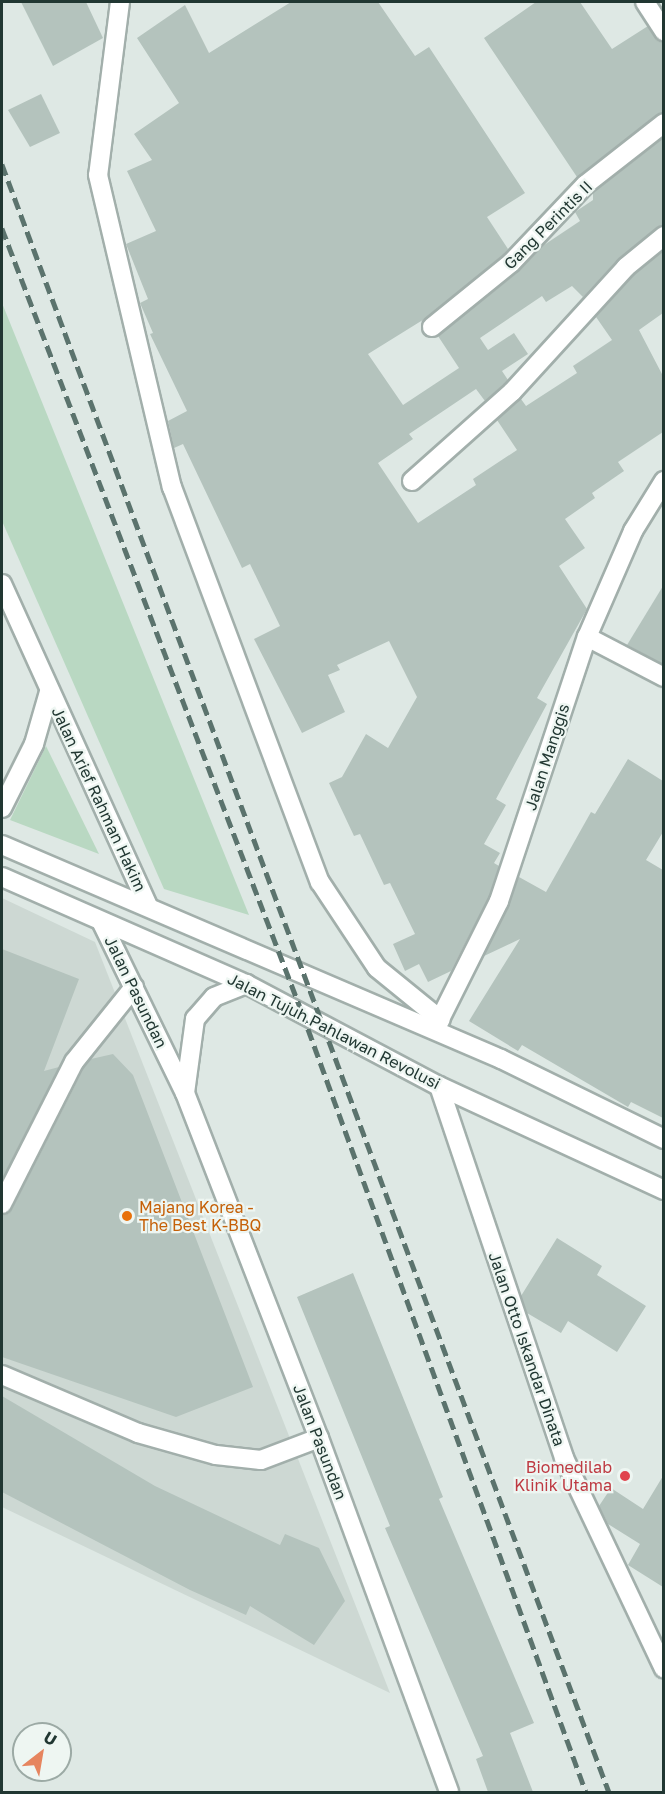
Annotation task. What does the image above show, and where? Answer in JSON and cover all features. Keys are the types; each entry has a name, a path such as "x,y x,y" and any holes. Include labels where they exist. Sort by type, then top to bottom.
{"street":[{"path":"120,2 98,175 172,487 320,882 377,968 436,1026"},
{"path":"645,2 663,31"},
{"name":"Gang Perintis II","path":"432,327 511,263 585,185 663,123"},
{"path":"412,480 512,392 626,267 663,236"},
{"name":"Jalan Manggis","path":"436,1026 499,901 587,637 633,531 663,481"},
{"name":"Jalan Arief Rahman Hakim","path":"2,584 148,906"},
{"path":"587,637 663,677"},
{"name":"Jalan Arief Rahman Hakim","path":"2,808 34,744 49,692"},
{"name":"Jalan Tujuh Pahlawan Revolusi","path":"2,845 436,1026 663,1139"},
{"name":"Jalan Tujuh Pahlawan Revolusi","path":"2,877 102,923 246,984 439,1086 663,1190"},
{"name":"Jalan Pasundan","path":"102,923 185,1094 319,1438 449,1792"},
{"name":"Jalan Pasundan","path":"185,1094 195,1018 214,997 246,984"},
{"path":"2,1204 74,1062 135,987"},
{"name":"Jalan Otto Iskandar Dinata","path":"439,1086 564,1458 663,1669"},
{"path":"2,1375 138,1433 216,1455 261,1460 319,1438"}],"shaded area":[{"path":"2,898 95,942 390,1693 2,1507"}],"green space":[{"path":"2,303 249,915 164,889 2,521"},
{"path":"46,746 99,854 10,820"}],"building":[{"path":"21,2 86,2 103,38 53,66"},
{"path":"291,2 378,2 415,56 429,47 525,193 487,217 508,249 503,255 426,318 368,354 403,405 459,368 438,336 518,272 544,245 580,221 575,212 593,200 593,193 663,138 663,225 619,258 583,297 572,286 546,302 542,296 480,338 488,350 514,333 528,354 502,371 508,380 485,401 476,389 409,434 413,439 378,463 418,523 476,485 473,479 517,450 497,420 521,399 526,406 577,373 573,366 612,340 596,317 634,275 663,251 663,313 639,330 663,376 663,432 618,462 624,471 592,493 595,498 565,519 585,548 559,566 587,609 537,698 547,704 496,799 506,805 484,844 500,853 494,863 499,866 489,897 451,971 428,982 419,964 405,971 393,944 415,934 390,883 384,885 360,834 354,836 329,783 342,777 366,734 388,748 417,697 389,641 337,665 340,670 328,675 345,712 302,733 254,639 280,626 250,564 242,568 183,444 174,448 168,421 187,411 150,334 153,333 140,303 148,299 126,244 156,231 127,171 152,160 134,134 179,103 137,38 185,5 209,53"},
{"path":"536,2 580,2 612,49 648,26 663,42 663,112 577,177 484,38"},
{"path":"41,94 60,133 30,147 8,110"},
{"path":"663,586 663,664 627,645"},
{"path":"628,759 663,781 663,832 646,860 663,870 663,1118 631,1102 628,1107 522,1045 518,1051 469,1021 520,939 484,956 519,877 546,892 591,812 595,814"},
{"path":"2,949 79,979 44,1071 59,1067 2,1180"},
{"path":"113,1054 133,1075 253,1387 176,1417 2,1357 2,1215 12,1209 84,1068 91,1059"},
{"path":"557,1238 602,1266 597,1275 646,1306 617,1352 568,1321 561,1333 527,1313 521,1296"},
{"path":"353,1273 443,1497 439,1499 534,1723 510,1733 533,1792 488,1792 476,1759 483,1756 385,1528 390,1526 297,1297"},
{"path":"2,1396 155,1486 280,1545 285,1534 319,1548 345,1601 314,1645 250,1606 246,1615 190,1590 2,1492"},
{"path":"663,1476 663,1587 628,1565 640,1544 608,1524 599,1506 611,1488 643,1509"}],"railway":[{"path":"2,164 609,1792"},
{"path":"2,228 302,1012 586,1792"}],"place":[{"name":"Majang Korea - The Best K-BBQ","path":"127,1216"},
{"name":"Biomedilab Klinik Utama","path":"625,1476"}]}
